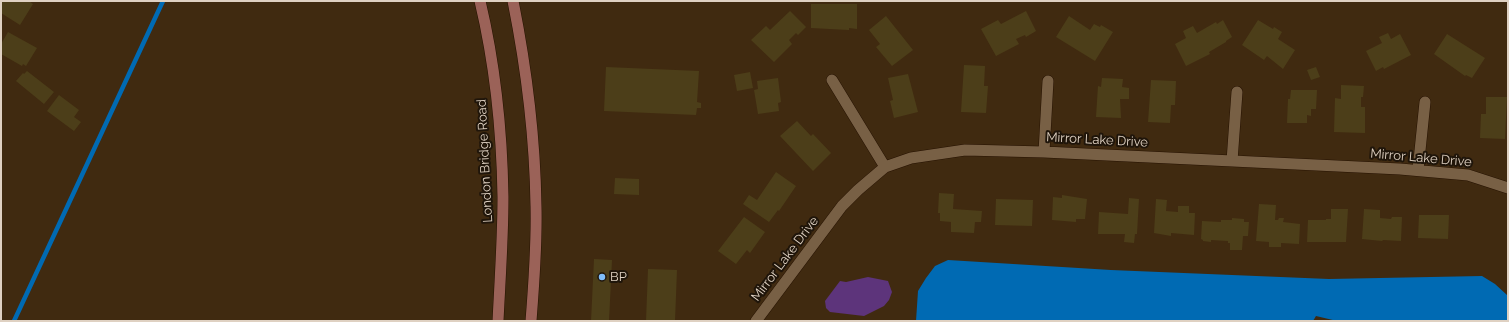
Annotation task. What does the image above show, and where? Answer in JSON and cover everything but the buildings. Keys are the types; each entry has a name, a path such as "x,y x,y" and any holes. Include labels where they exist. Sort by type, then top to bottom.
{"main road":[{"name":"London Bridge Road","path":"480,1 494,81 500,137 503,196 502,258 498,321"},
{"path":"513,1 525,76 536,206 531,321"}],"street":[{"path":"832,80 885,167"},
{"path":"1044,152 1048,81"},
{"path":"1232,161 1237,92"},
{"path":"1418,170 1425,102"},
{"name":"Mirror Lake Drive","path":"756,321 842,206 885,167 911,158 966,150 1044,152 1418,170 1468,175 1508,188"}],"shaded area":[{"path":"868,277 888,281 892,292 889,300 884,306 864,316 830,312 826,308 825,301 840,281 846,282"}],"water":[{"path":"948,260 1111,270 1329,279 1482,276 1495,284 1507,295 1508,321 1337,321 1316,316 1313,321 916,321 918,291 935,266"}],"waterway":[{"path":"14,321 163,1"}],"place":[{"name":"BP","path":"602,277"}]}
